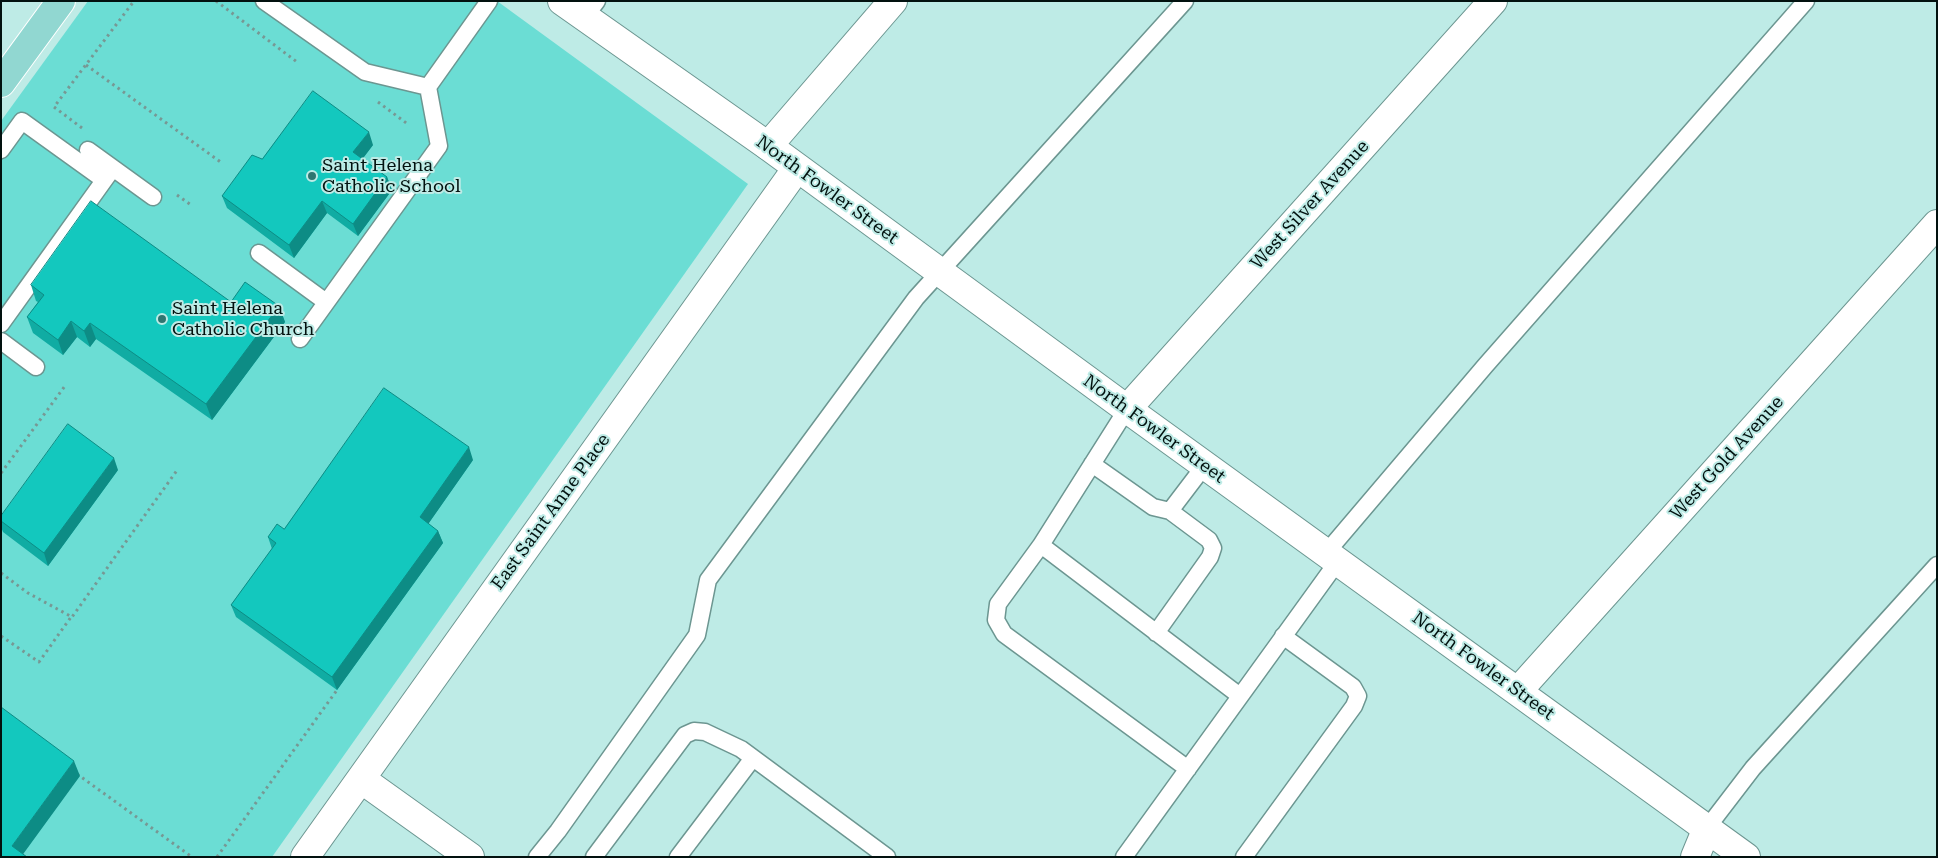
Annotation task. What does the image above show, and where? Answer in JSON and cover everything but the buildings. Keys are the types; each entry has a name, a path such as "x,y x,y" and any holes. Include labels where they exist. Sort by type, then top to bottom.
{"main road":[{"path":"1,83 61,1"}],"street":[{"name":"North Fowler Street","path":"562,1 591,10 768,146 940,273 1746,857"},
{"path":"768,146 894,1"},
{"name":"West Silver Avenue","path":"1127,409 1493,1"},
{"name":"East Saint Anne Place","path":"305,857 798,168"},
{"name":"West Gold Avenue","path":"1518,691 1937,224"},
{"path":"361,779 470,857"},
{"path":"1695,857 1707,828"}],"lane":[{"path":"264,1 365,72 428,86"},
{"path":"300,339 439,146 428,86 489,1"},
{"path":"537,857 558,831 697,635 708,580 916,298 1185,1"},
{"path":"1124,857 1283,636 1332,557 1484,366 1806,1"},
{"path":"1,150 22,121 109,174 153,197"},
{"path":"88,150 109,174"},
{"path":"1,324 109,174"},
{"path":"259,253 326,302"},
{"path":"1,341 36,367"},
{"path":"1127,409 1041,545 998,604 996,620 1004,634 1188,769"},
{"path":"1092,464 1153,507 1170,510 1209,540 1213,548 1210,557 1156,632"},
{"path":"1170,510 1205,465"},
{"path":"1041,545 1240,696"},
{"path":"1707,828 1753,768 1937,565"},
{"path":"1244,857 1354,706 1358,696 1353,687 1283,636"},
{"path":"594,857 684,735 694,732 706,732 741,750 887,857"},
{"path":"678,857 753,758"}],"path":[{"path":"86,132 54,107 134,1"},
{"path":"216,1 297,62"},
{"path":"86,66 222,163"},
{"path":"377,101 439,146"},
{"path":"2,471 65,386"},
{"path":"1,636 39,662 178,469"},
{"path":"1,573 28,593 72,617"},
{"path":"217,857 337,690"},
{"path":"72,770 192,857"}],"shaded area":[{"path":"88,1 497,1 748,184 272,857 1,857 1,121"}],"place":[{"name":"Saint Helena Catholic School","path":"312,176"},
{"name":"Saint Helena Catholic Church","path":"162,319"}]}
